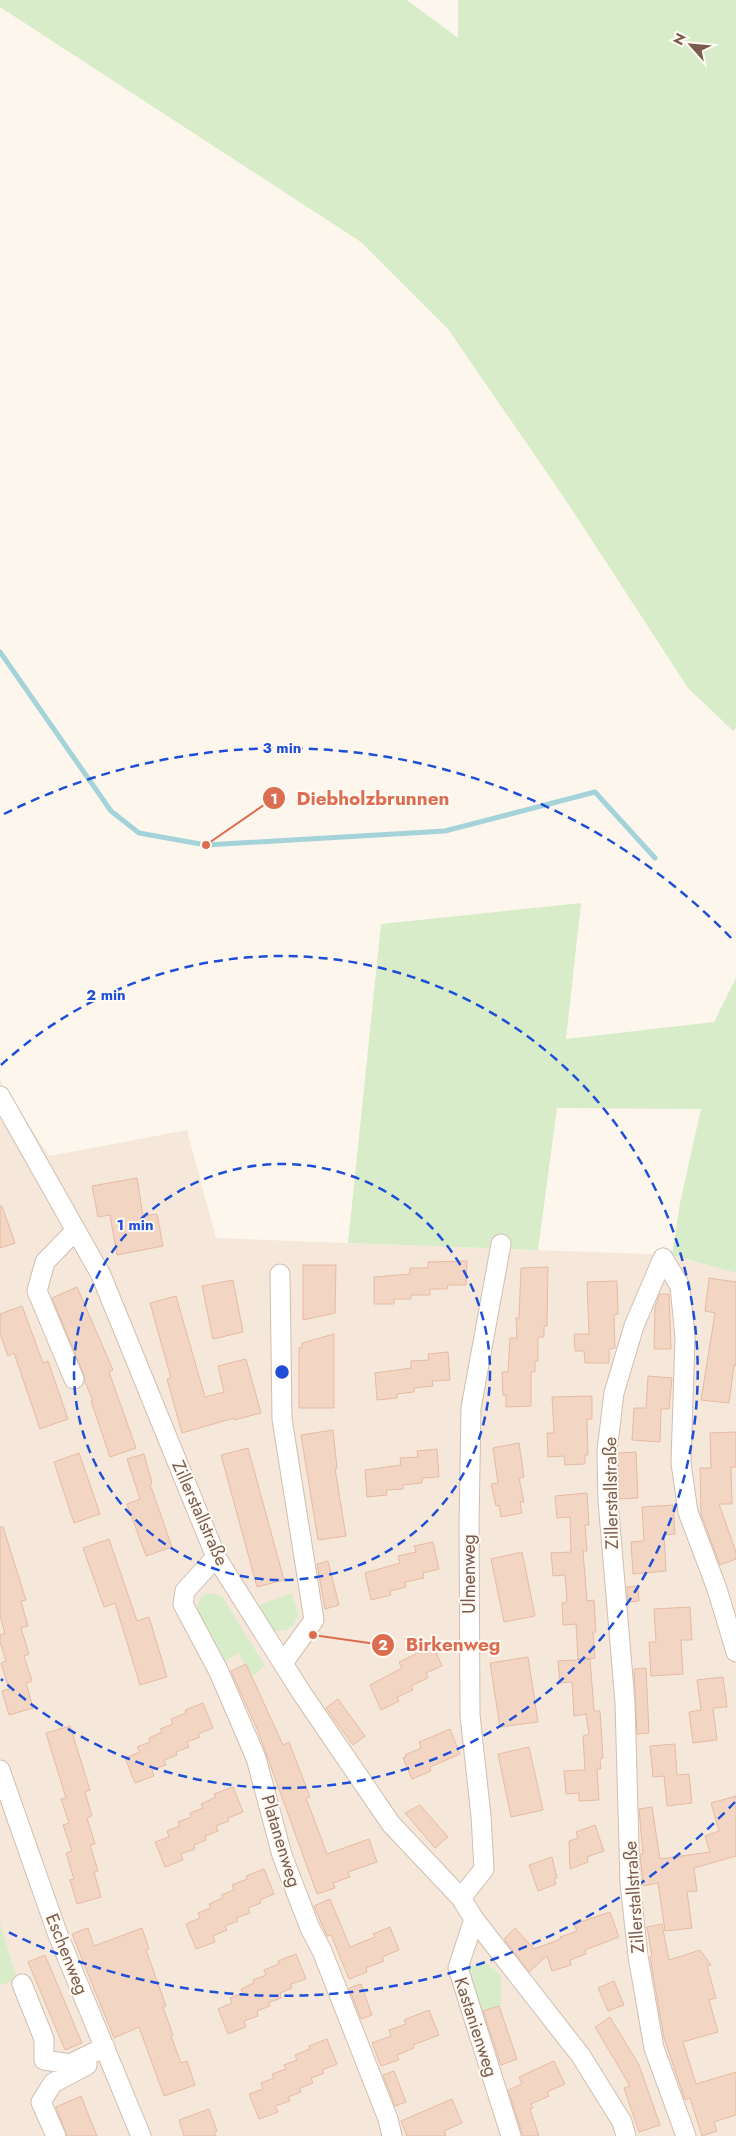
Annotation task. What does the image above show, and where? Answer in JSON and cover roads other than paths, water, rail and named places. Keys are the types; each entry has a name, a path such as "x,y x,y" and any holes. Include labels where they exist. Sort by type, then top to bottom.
{"street":[{"name":"Zillerstallstraße","path":"0,1096 100,1275 216,1557 301,1692 391,1824 461,1898 474,1919 581,2056 622,2122 626,2136"},
{"path":"74,1379 37,1291 45,1262 75,1231"},
{"name":"Ulmenweg","path":"461,1898 484,1869 470,1715 469,1524 471,1408 501,1244"},
{"name":"Zillerstallstraße","path":"686,2136 654,2048 638,1956 630,1883 625,1702 608,1501 607,1451 614,1393 634,1326 663,1258 680,1286 681,1295 685,1337 681,1463 688,1512 717,1589 736,1652"},
{"path":"280,1274 282,1419 314,1620 283,1663"},
{"name":"Platanenweg","path":"216,1557 185,1591 183,1604 219,1672 256,1758 282,1855 310,1928 322,1950 388,2119 392,2136"},
{"name":"Eschenweg","path":"0,1770 58,1935 142,2136"},
{"name":"Kastanienweg","path":"474,1919 458,1968 511,2136"},
{"path":"22,1984 44,2039 44,2060 70,2064 107,2051"},
{"path":"56,2136 41,2102 53,2083 107,2051"}],"waterway":[{"path":"0,652 111,811 139,833 206,845 445,831 595,792 655,858"}],"place":[{"name":"Diebholzbrunnen","path":"206,845"},
{"name":"Birkenweg","path":"313,1635"}]}
